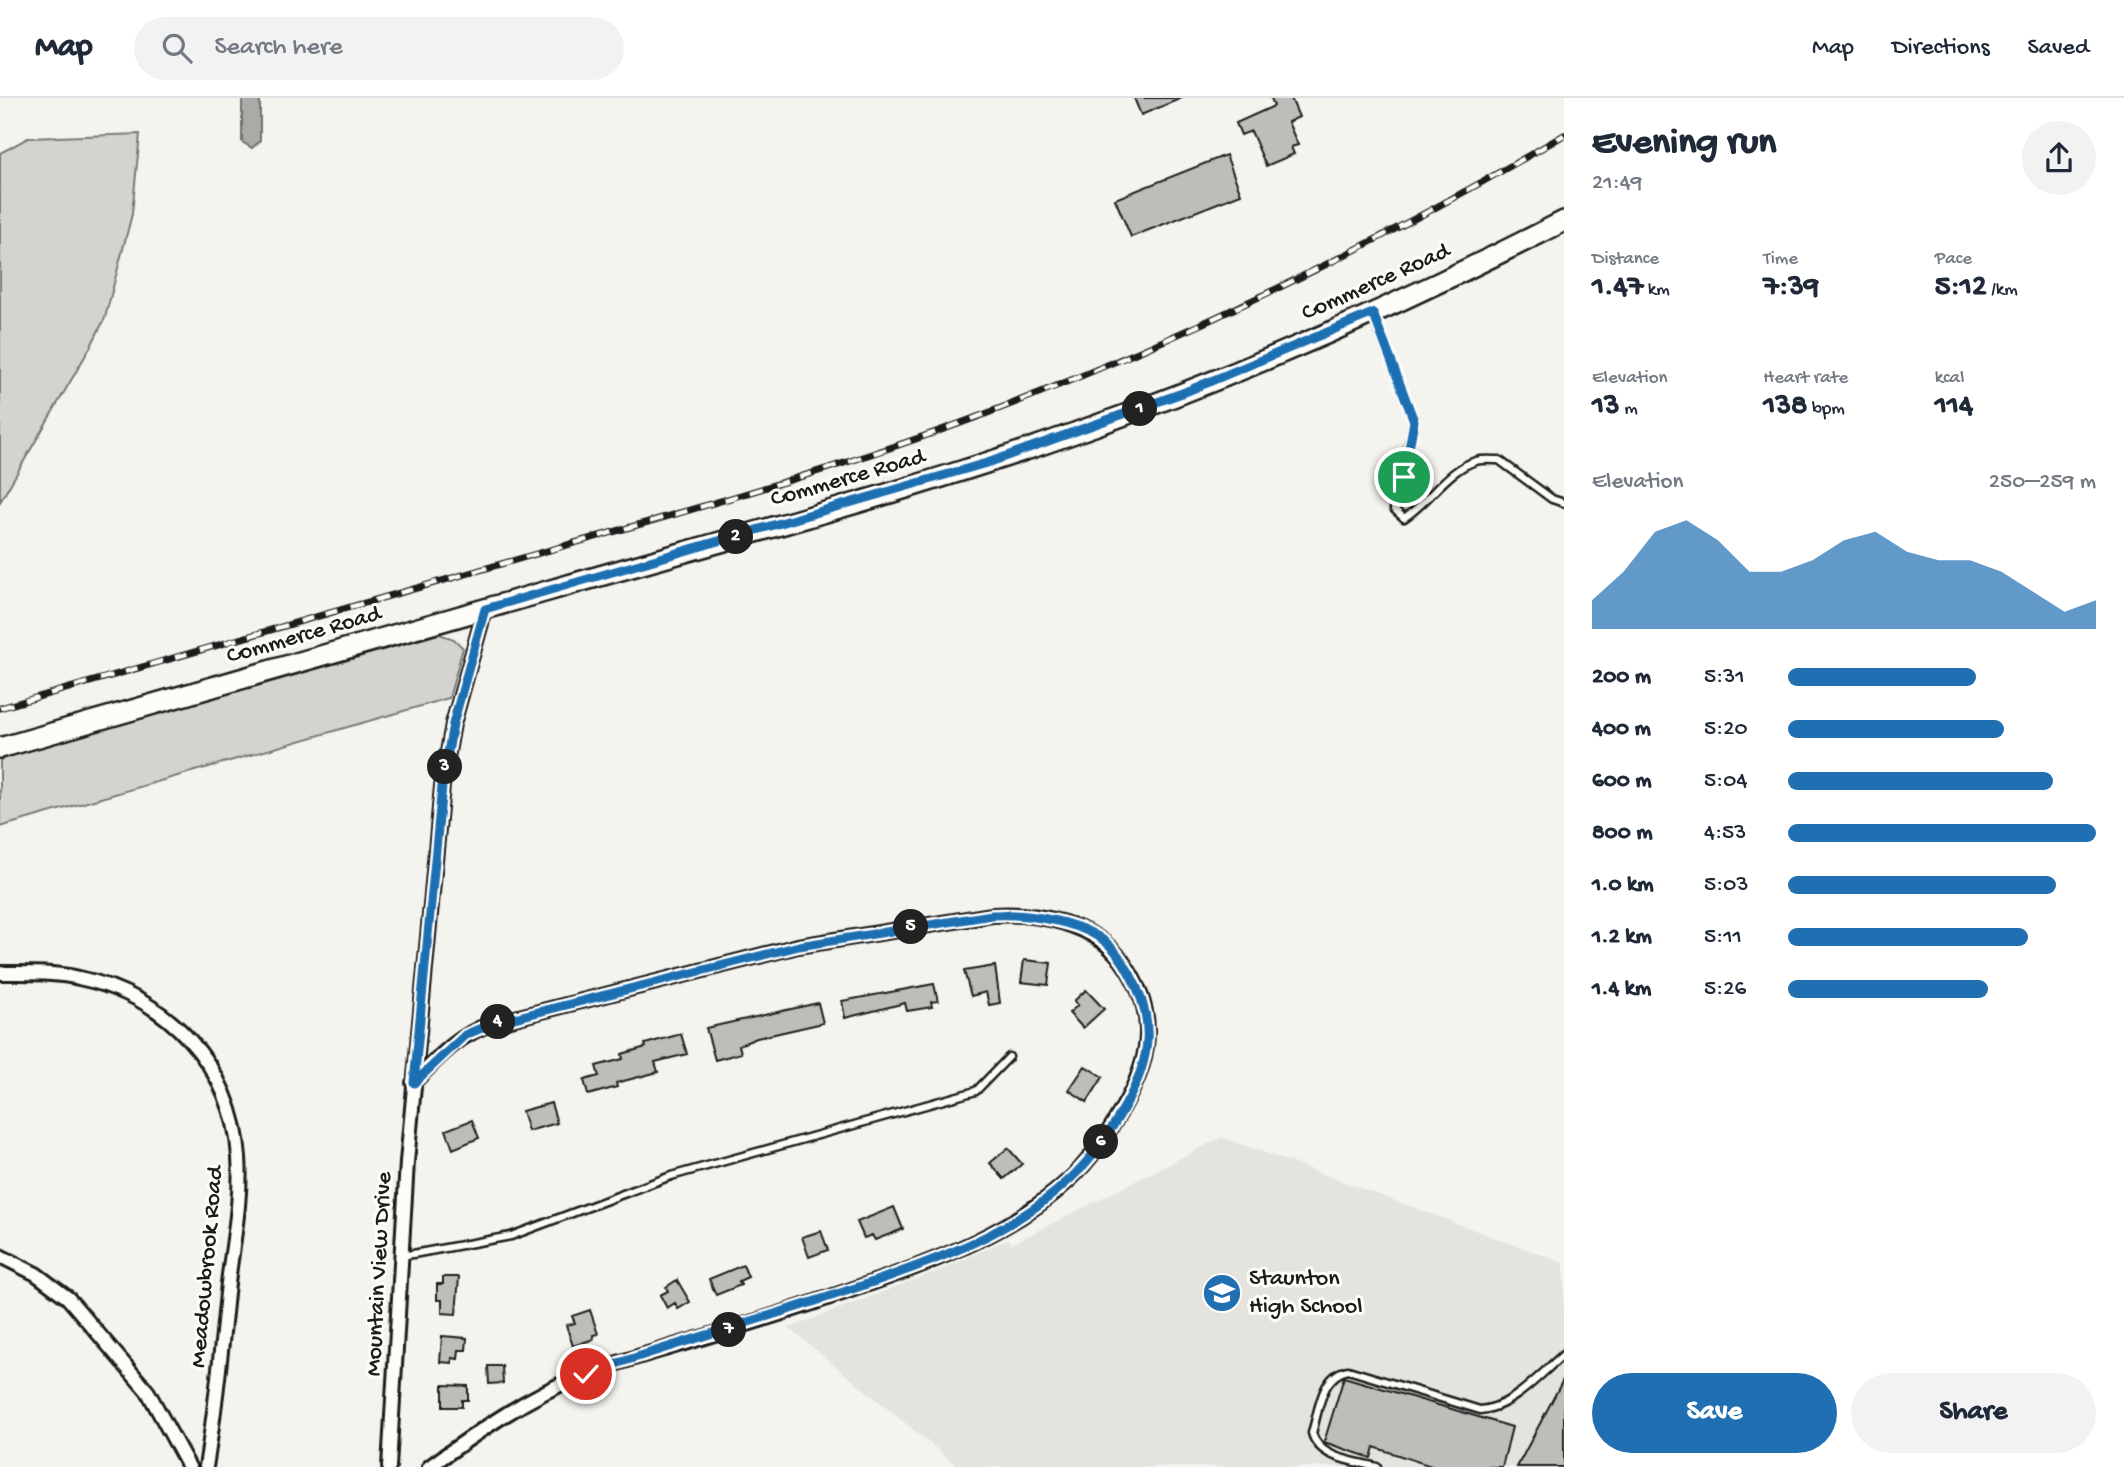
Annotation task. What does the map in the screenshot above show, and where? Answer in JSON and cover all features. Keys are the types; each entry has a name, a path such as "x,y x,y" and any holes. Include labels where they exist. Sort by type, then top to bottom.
{"main road":[{"name":"Commerce Road","path":"0,748 990,462 1185,392 1373,313 1564,221"}],"street":[{"name":"Mountain View Drive","path":"389,1467 414,1083 445,766 453,724 485,609"},
{"path":"414,1083 465,1035 491,1024 799,946 942,921 1000,914 1048,920 1088,932 1109,944 1136,986 1147,1021 1143,1069 1112,1125 1069,1181 1018,1218 954,1251 902,1273 617,1363 566,1382 524,1402 429,1467"},
{"name":"Meadowbrook Road","path":"0,973 79,978 114,988 138,999 169,1019 189,1037 206,1057 221,1086 237,1137 240,1185 214,1421 206,1467"},
{"path":"0,1256 36,1274 68,1298 148,1392 189,1467"}],"lane":[{"path":"1373,313 1414,421 1394,509 1404,518 1420,508 1452,475 1476,461 1499,460 1552,499 1564,503"},
{"path":"402,1256 510,1236 671,1176 976,1091 1009,1057"},
{"path":"1377,1467 1326,1453 1314,1441 1311,1433 1326,1385 1339,1372 1348,1370 1480,1410 1490,1410 1509,1400 1564,1354"}],"shaded area":[{"path":"242,98 260,98 260,141 252,148 242,142"},
{"path":"140,134 132,214 105,318 0,502 0,153 28,138"},
{"path":"439,634 454,639 463,648 449,698 0,827 0,759"},
{"name":"Staunton High School","path":"1222,1137 1564,1263 1564,1467 959,1467 789,1328 940,1270 1009,1239 1012,1244"}],"building":[{"path":"1134,98 1182,98 1141,115"},
{"path":"1271,98 1291,98 1299,117 1288,122 1298,145 1291,147 1294,154 1266,166 1251,131 1241,135 1236,123 1274,106"},
{"path":"1226,155 1241,194 1131,237 1115,199"},
{"path":"1024,960 1051,963 1048,985 1021,982"},
{"path":"995,966 1000,1003 989,1005 986,992 971,996 964,971"},
{"path":"934,984 938,1001 931,1002 932,1007 907,1011 905,1003 845,1018 842,1001"},
{"path":"1086,990 1104,1009 1083,1028 1069,1013 1078,1005 1074,1001"},
{"path":"818,1003 823,1023 757,1038 739,1045 741,1053 715,1060 706,1028"},
{"path":"681,1034 687,1054 655,1062 658,1072 616,1083 617,1087 588,1095 584,1080 599,1076 596,1066 623,1059 622,1054 646,1047 645,1044"},
{"path":"1085,1066 1103,1077 1087,1102 1069,1090"},
{"path":"551,1103 557,1123 528,1131 522,1111"},
{"path":"472,1120 479,1138 453,1149 446,1130"},
{"path":"1008,1148 1022,1164 1004,1179 990,1163"},
{"path":"894,1207 903,1229 875,1240 872,1235 864,1238 857,1222"},
{"path":"821,1231 828,1250 809,1257 802,1237"},
{"path":"743,1265 748,1277 739,1281 741,1285 716,1295 709,1279"},
{"path":"443,1277 459,1277 456,1314 442,1313 442,1300 437,1300 437,1284 443,1284"},
{"path":"677,1280 690,1302 678,1309 675,1303 667,1308 660,1295 668,1291 666,1287"},
{"path":"590,1310 598,1334 593,1335 594,1339 573,1346 566,1325 575,1323 572,1316"},
{"path":"442,1336 467,1338 466,1350 459,1350 458,1359 452,1358 452,1363 440,1362"},
{"path":"488,1366 502,1366 503,1383 489,1384"},
{"name":"Staunton High School","path":"1344,1377 1512,1427 1502,1467 1434,1467 1374,1447 1371,1458 1324,1442"},
{"path":"1564,1378 1564,1467 1517,1467"},
{"path":"443,1385 468,1386 468,1400 462,1400 462,1407 443,1407"}],"railway":[{"path":"0,708 727,499 951,427 1149,347 1290,282 1429,211 1564,135"}],"place":[{"name":"Staunton High School","path":"1222,1293"}],"route":[{"path":"586,1374 902,1273 988,1235 1018,1218 1069,1181 1120,1113 1143,1069 1147,1021 1140,994 1125,965 1109,944 1088,932 1048,920 1024,915 992,915 799,946 491,1024 475,1029 454,1043 414,1083 446,757 485,609 990,462 1185,392 1373,313 1414,421 1404,477"}]}
